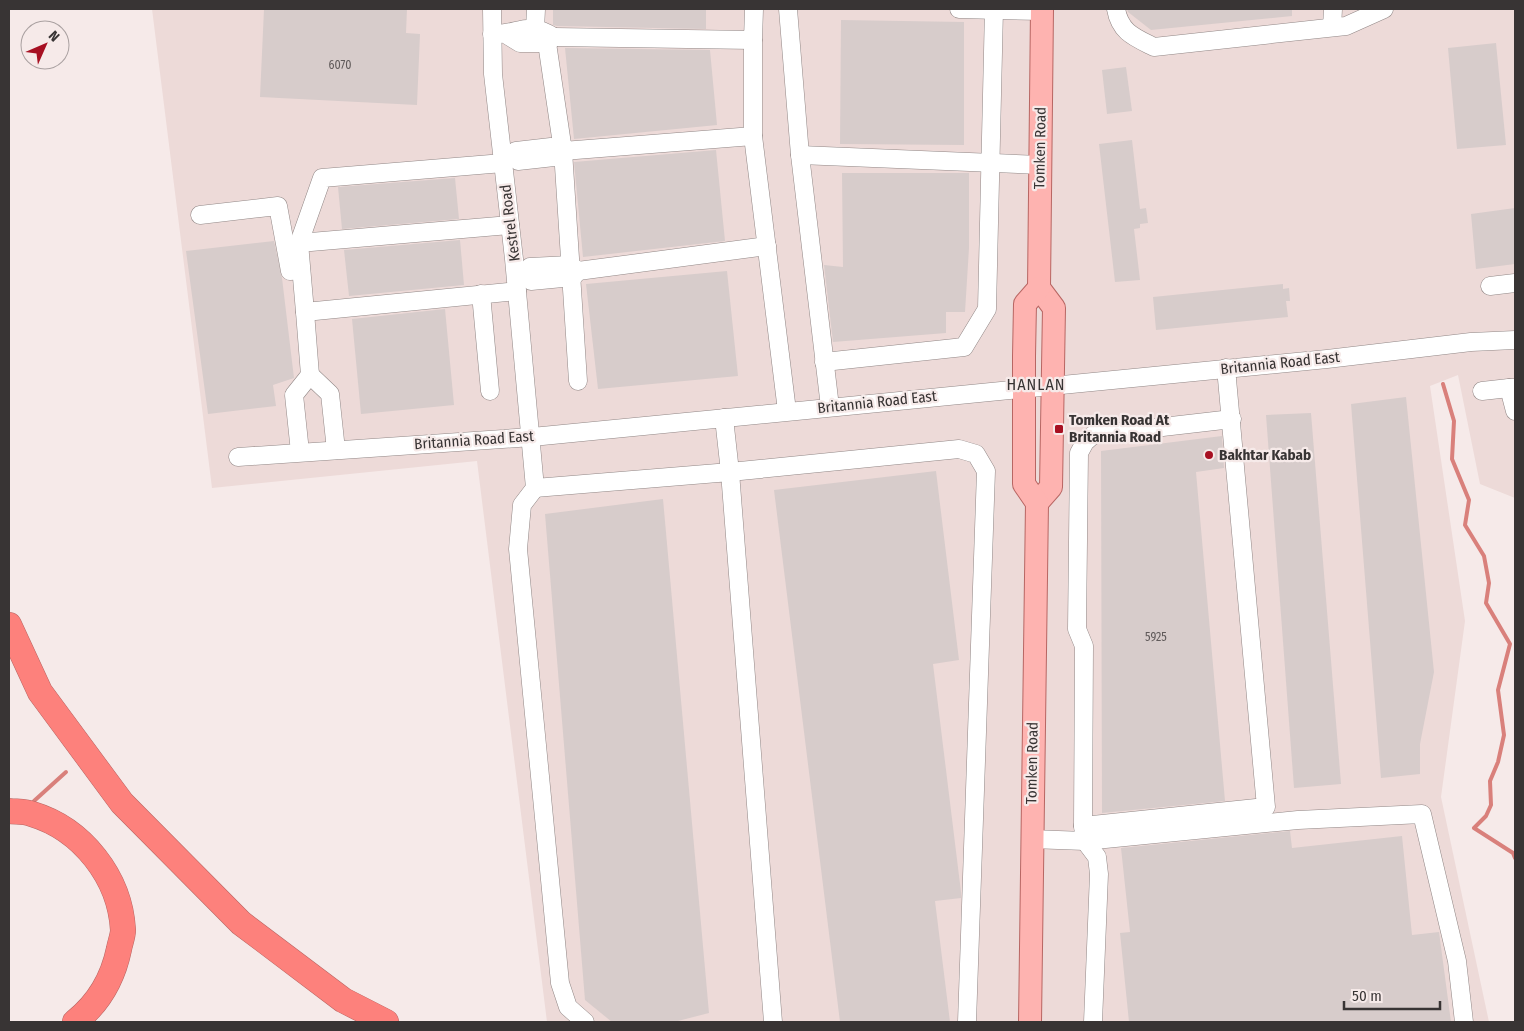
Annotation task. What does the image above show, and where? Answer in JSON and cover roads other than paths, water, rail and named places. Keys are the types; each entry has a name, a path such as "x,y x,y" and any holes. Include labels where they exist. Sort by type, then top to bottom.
{"highway":[{"path":"9,625 40,692 122,803 241,923 343,1000 386,1022"},
{"path":"9,811 31,813 64,828 96,857 115,888 123,931 114,971 92,1008 75,1022"}],"main road":[{"name":"Tomken Road","path":"1039,288 1042,10"},
{"path":"1039,288 1054,308 1052,386 1051,487 1037,503 1024,484 1024,388 1025,304 1039,288"},
{"name":"Tomken Road","path":"1030,1022 1037,503"}],"street":[{"name":"Kestrel Road","path":"492,9 499,34 493,74 506,159 510,225 519,280 535,488"},
{"path":"535,29 536,9"},
{"path":"754,9 753,136 787,411"},
{"path":"788,9 800,155 830,407"},
{"path":"959,9 1042,10"},
{"path":"824,362 964,347 987,310 994,9"},
{"path":"1116,9 1118,22 1131,36 1154,48 1346,26 1384,9"},
{"path":"1332,27 1333,9"},
{"path":"499,34 520,28 535,29 543,30 551,40 573,271 578,381"},
{"path":"499,34 520,43 551,40 753,40"},
{"path":"336,450 330,394 310,375 299,243 322,178 506,159 516,151 551,147 561,152 753,136"},
{"path":"800,155 1040,165"},
{"path":"200,215 278,206 290,271 301,270"},
{"path":"299,243 510,225"},
{"path":"305,312 481,294 519,280 530,267 573,271 767,246"},
{"path":"1490,286 1515,283"},
{"path":"481,294 490,391"},
{"name":"Britannia Road East","path":"238,457 532,437 1052,386 1471,342 1515,340"},
{"path":"1031,839 1266,807 1226,368"},
{"path":"300,452 294,395 310,375"},
{"path":"1482,391 1512,388 1515,411"},
{"path":"724,418 730,472 773,1022"},
{"path":"1093,1022 1099,874 1097,857 1084,833 1084,646 1077,629 1080,453 1085,442 1093,435 1232,419"},
{"path":"585,1022 568,1008 560,983 518,549 522,505 535,488 730,472 959,449 976,454 986,471 967,1022"},
{"path":"1084,833 1422,814 1457,961 1464,1022"}],"waterway":[{"path":"1443,384 1454,421 1452,459 1469,500 1465,525 1484,556 1489,583 1486,603 1510,644 1498,690 1504,735 1498,762 1490,781 1491,805 1486,816 1474,828 1513,853 1515,858"},
{"path":"34,801 66,772"}],"place":[{"name":"Tomken Road At Britannia Road","path":"1059,429"},
{"name":"Bakhtar Kabab","path":"1209,455"}],"district":[{"name":"HANLAN","path":"1036,384"}]}
